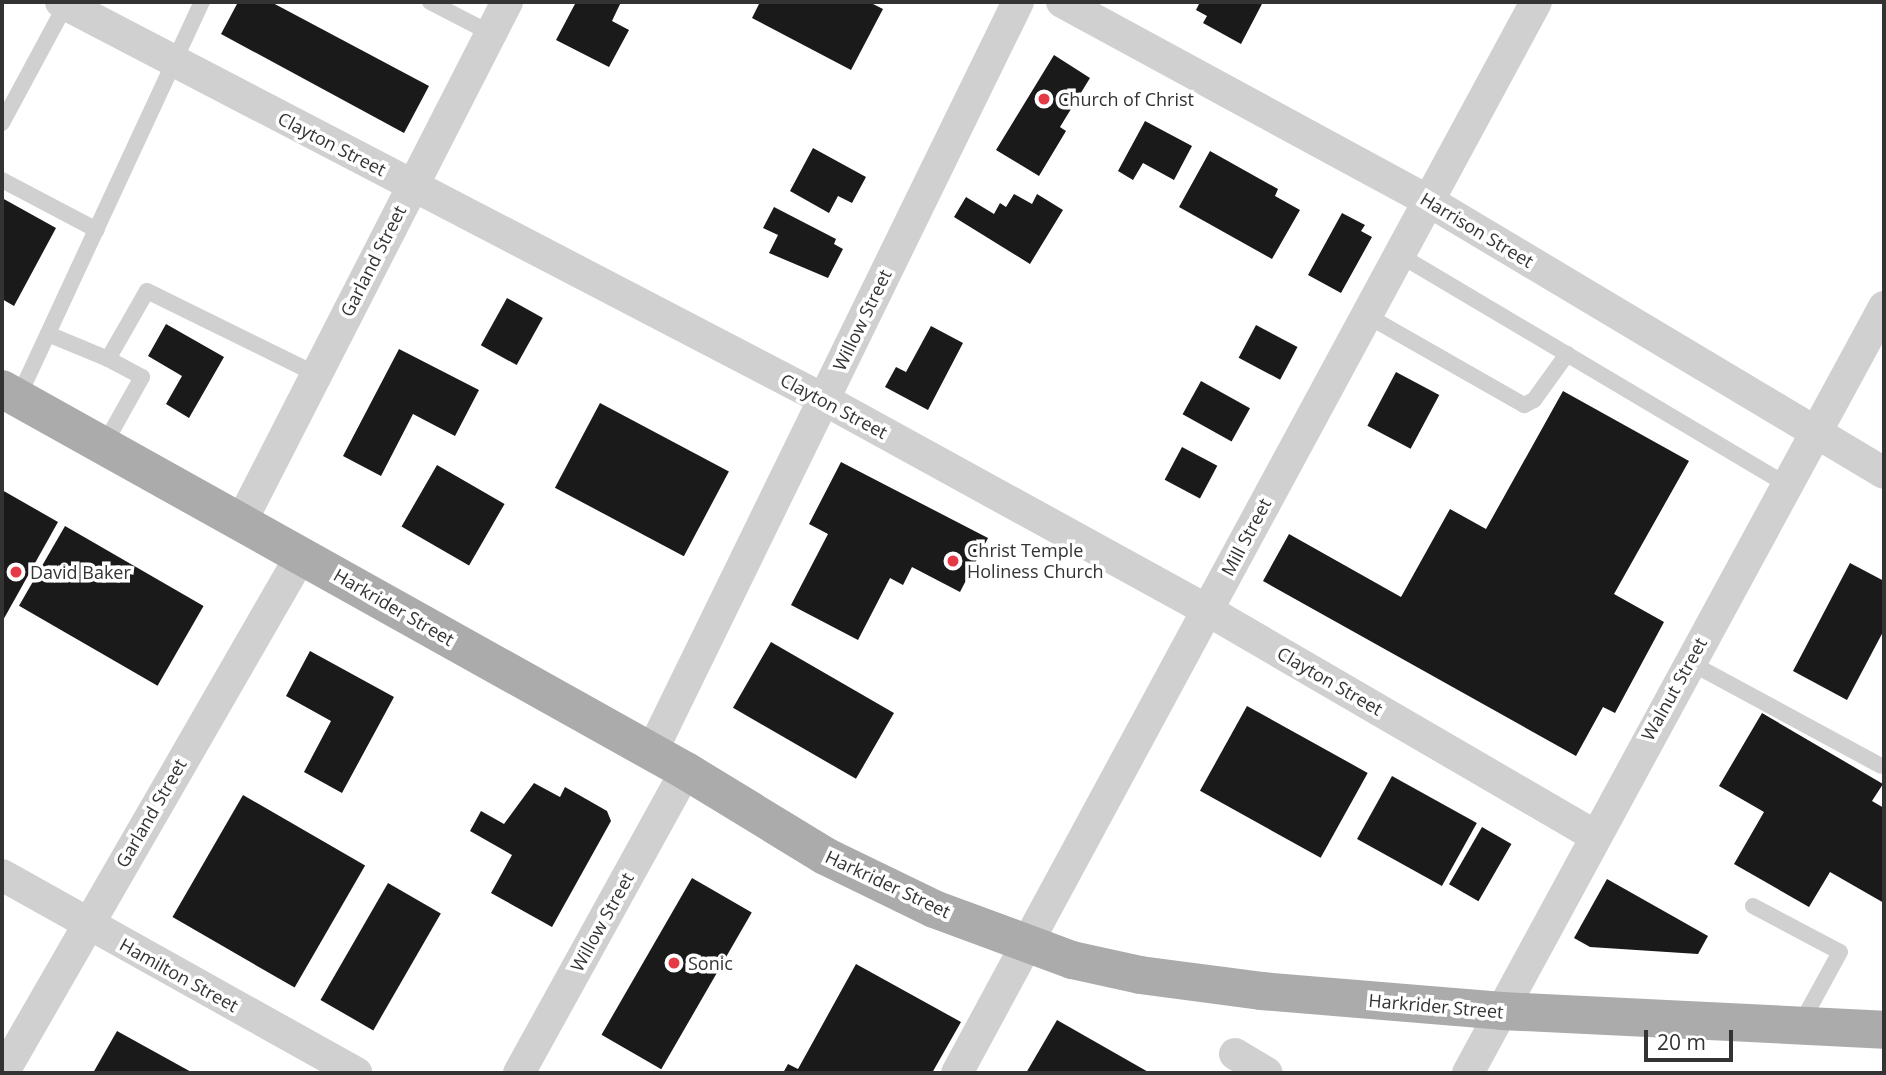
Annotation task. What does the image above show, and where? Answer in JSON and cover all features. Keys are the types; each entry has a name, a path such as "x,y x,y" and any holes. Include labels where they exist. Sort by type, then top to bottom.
{"main road":[{"name":"Harkrider Street","path":"10,394 242,520 686,771 825,856 934,909 1072,960 1140,975 1261,991 1503,1011 1884,1030"}],"street":[{"name":"Garland Street","path":"242,520 506,2"},
{"name":"Willow Street","path":"651,752 1018,2"},
{"name":"Harrison Street","path":"1062,2 1427,200 1884,473"},
{"name":"Mill Street","path":"957,1073 1535,2"},
{"name":"Clayton Street","path":"63,3 823,399 1207,610 1594,835"},
{"name":"Walnut Street","path":"1468,1073 1594,835 1884,307"},
{"name":"Garland Street","path":"3,1073 302,554"},
{"name":"Willow Street","path":"519,1073 686,771"},
{"name":"Hamilton Street","path":"2,875 356,1073"},
{"path":"1235,1054 1267,1073"}],"lane":[{"path":"10,394 48,334 202,2"},
{"path":"431,2 490,33"},
{"path":"2,123 63,3"},
{"path":"2,180 97,230"},
{"path":"1398,254 1787,485"},
{"path":"108,359 147,291 316,374"},
{"path":"1366,315 1524,405 1534,400 1567,354"},
{"path":"48,334 108,359 142,377 104,445"},
{"path":"1689,662 1881,766"},
{"path":"1753,906 1840,952 1800,1025"}],"building":[{"path":"238,2 271,2 429,86 404,133 221,34"},
{"path":"576,2 621,2 612,21 629,30 609,67 556,40"},
{"path":"760,2 869,2 883,9 851,70 752,18"},
{"path":"1200,2 1263,2 1241,44 1203,23 1207,16 1196,10"},
{"path":"1054,55 1090,78 1060,127 1066,131 1039,176 996,150"},
{"path":"1145,121 1192,146 1174,180 1143,163 1133,180 1118,171"},
{"path":"813,148 866,177 852,203 838,196 829,213 790,191"},
{"path":"1210,151 1278,189 1275,196 1300,210 1272,259 1179,207"},
{"path":"1014,194 1032,204 1037,194 1063,210 1030,264 954,217 966,197 994,214 1000,203 1006,207"},
{"path":"2,198 56,228 14,306 2,299"},
{"path":"774,207 836,239 834,244 843,249 828,278 769,253 778,235 763,228"},
{"path":"1342,213 1365,225 1361,231 1372,237 1341,293 1308,275"},
{"path":"507,298 543,318 517,365 481,345"},
{"path":"166,324 224,357 189,418 166,404 182,376 148,356"},
{"path":"1256,325 1297,347 1280,380 1239,358"},
{"path":"931,326 963,343 928,410 885,387 896,367 906,372"},
{"path":"399,349 479,390 455,436 413,414 381,476 343,456"},
{"path":"1396,372 1439,395 1411,449 1367,426"},
{"path":"1201,381 1250,408 1232,441 1183,414"},
{"path":"1563,391 1689,461 1614,594 1664,622 1615,713 1603,707 1576,756 1263,581 1289,534 1401,597 1450,509 1486,529"},
{"path":"600,403 729,472 684,556 555,488"},
{"path":"1182,447 1217,466 1200,498 1165,480"},
{"path":"841,462 988,538 960,592 912,567 903,585 890,578 858,640 791,605 828,534 809,524"},
{"path":"437,465 505,504 469,565 402,526"},
{"name":"David Baker","path":"2,490 58,522 2,622"},
{"path":"65,526 204,606 158,686 19,606"},
{"path":"1850,563 1884,581 1884,630 1847,700 1793,671"},
{"path":"771,642 894,713 856,779 733,708"},
{"path":"310,651 394,697 342,793 304,772 331,721 286,696"},
{"path":"1247,706 1368,773 1321,858 1200,791"},
{"path":"1762,713 1883,784 1872,801 1884,808 1884,903 1830,872 1809,907 1734,864 1764,812 1719,786"},
{"path":"1392,776 1477,823 1442,886 1357,839"},
{"path":"534,783 560,797 565,787 607,811 611,821 552,927 491,893 512,855 470,831 481,811 504,824"},
{"path":"243,795 365,866 295,988 172,917"},
{"path":"1482,827 1511,844 1478,901 1449,884"},
{"path":"692,878 752,912 661,1069 602,1035"},
{"path":"1607,879 1708,936 1698,954 1590,947 1574,938"},
{"path":"388,883 441,914 373,1030 320,1000"},
{"path":"856,964 961,1022 932,1073 783,1073 788,1064 798,1069"},
{"path":"1057,1020 1150,1073 1026,1073"},
{"path":"117,1031 193,1073 93,1073"}],"place":[{"name":"Church of Christ","path":"1044,99"},
{"name":"Christ Temple Holiness Church","path":"953,561"},
{"name":"David Baker","path":"16,572"},
{"name":"Sonic","path":"674,963"}]}
